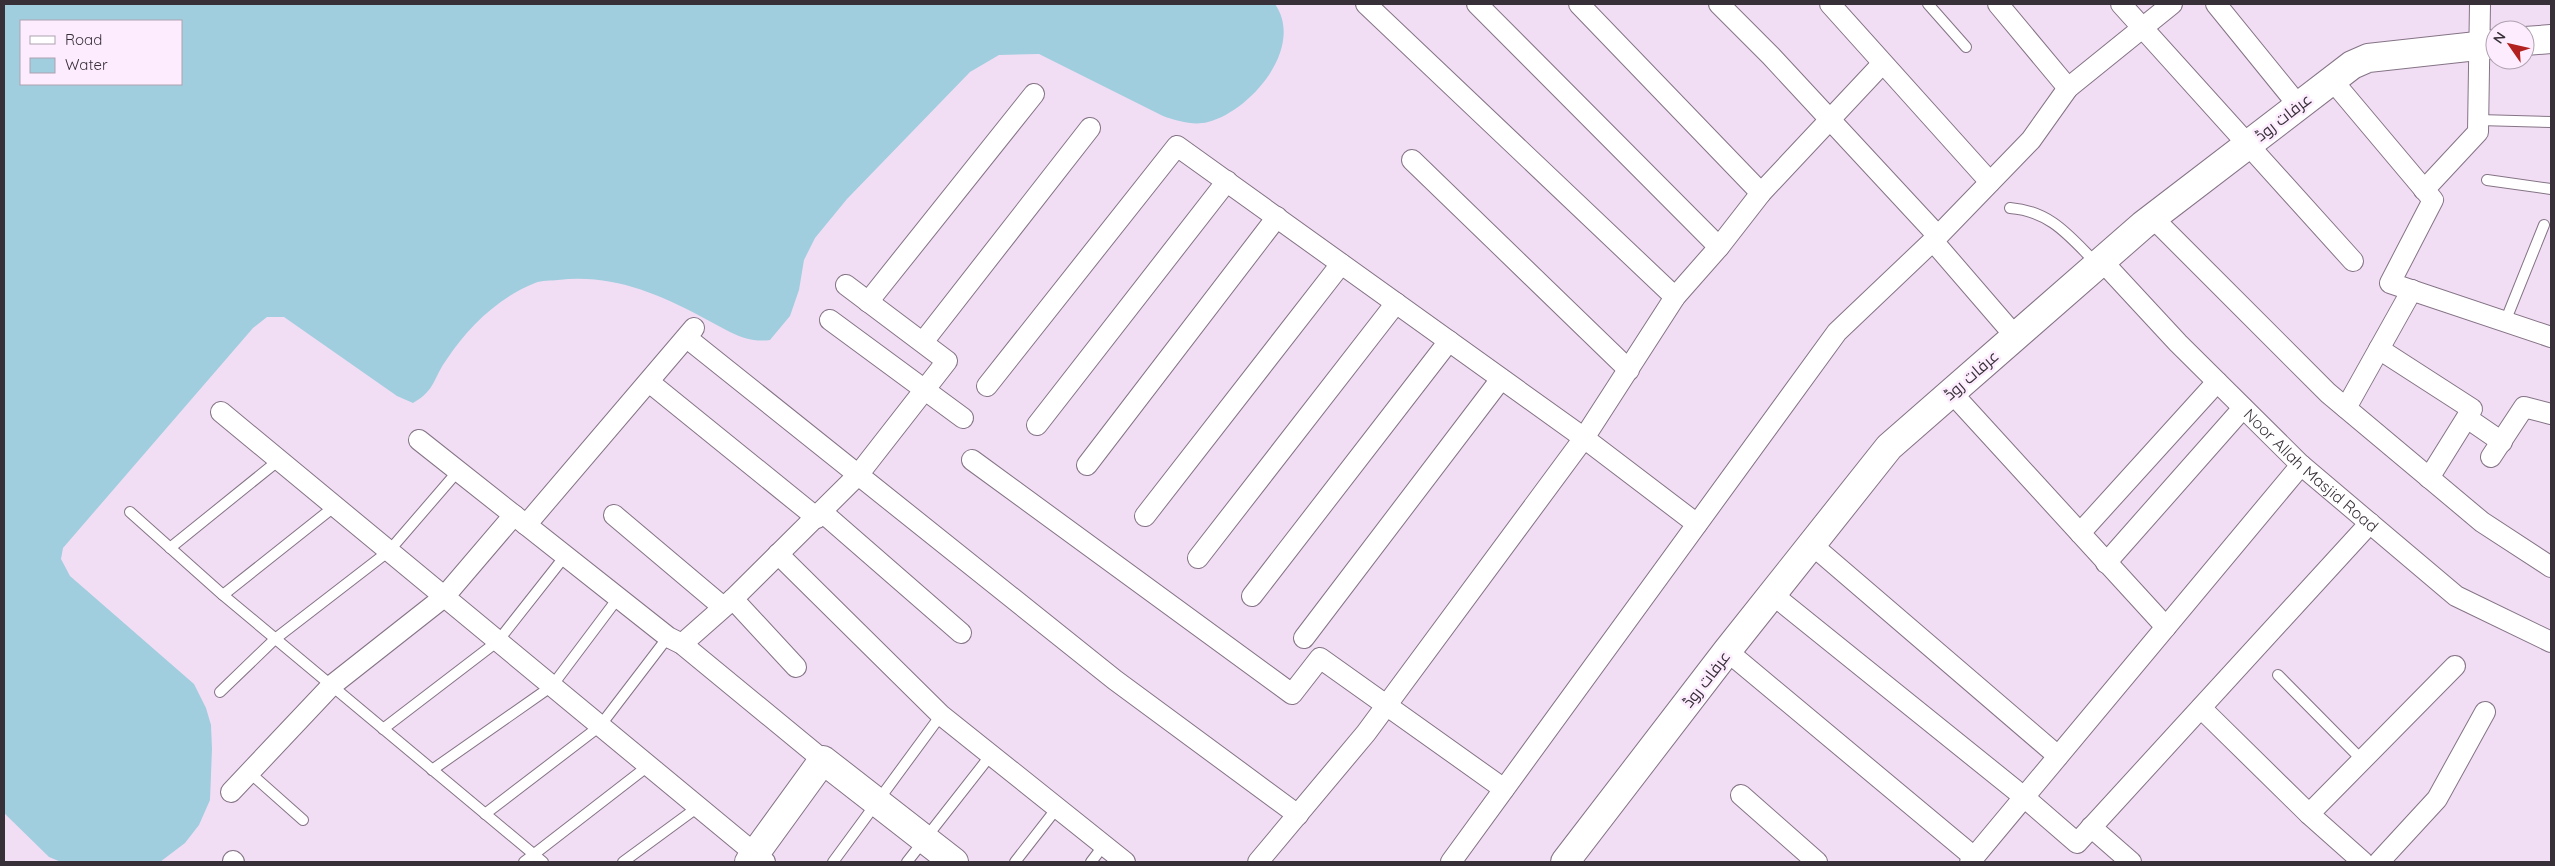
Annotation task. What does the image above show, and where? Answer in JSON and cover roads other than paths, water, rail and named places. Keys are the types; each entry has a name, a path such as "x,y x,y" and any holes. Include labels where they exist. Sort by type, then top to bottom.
{"street":[{"path":"1366,4 1675,297"},
{"path":"1477,4 1719,247"},
{"path":"1579,4 1761,193"},
{"path":"1719,4 1771,56 1830,121 1935,239 2015,336"},
{"path":"1830,4 1990,182"},
{"path":"1998,4 2068,88"},
{"path":"2121,4 2141,29 2353,261"},
{"path":"1451,862 1837,332 1935,239 2031,140 2068,88 2172,4"},
{"path":"2216,4 2298,106"},
{"path":"2480,4 2485,29"},
{"path":"2535,40 2551,39"},
{"name":"عرفات روڈ","path":"1565,862 1875,462 1951,392 2152,218 2352,65 2368,58 2485,44"},
{"path":"1258,862 1386,707 1584,438 1675,297 1719,247 1761,193 1882,64"},
{"path":"2424,190 2478,132 2485,69"},
{"path":"2332,80 2433,200 2390,283 2551,337"},
{"path":"868,302 1034,94"},
{"path":"923,342 1090,128"},
{"path":"986,386 1177,146 1584,438 1698,524"},
{"path":"1412,160 1629,370"},
{"path":"1037,425 1227,182"},
{"path":"1087,465 1277,217"},
{"path":"2152,218 2346,408 2482,522 2551,567"},
{"name":"Noor Allah Masjid Road","path":"2100,263 2301,465 2456,596 2551,642"},
{"path":"1145,516 1341,264"},
{"path":"675,640 728,603 820,515 858,475 947,361 846,285"},
{"path":"2346,408 2412,290"},
{"path":"1198,558 1396,303"},
{"path":"830,320 962,418"},
{"path":"231,792 331,686 444,597 520,520 691,333 858,475 1115,680 1298,815"},
{"path":"1252,596 1449,341"},
{"path":"2379,349 2472,409 2429,478"},
{"path":"1304,638 1502,379"},
{"path":"648,382 820,515 961,633"},
{"path":"2080,533 2217,382"},
{"path":"1951,392 2166,627"},
{"path":"2467,418 2497,449 2524,407 2551,414"},
{"path":"2106,562 2243,408"},
{"path":"221,412 698,807 756,860 824,760"},
{"path":"419,440 618,598 675,640 954,862"},
{"path":"972,460 1292,694 1320,658 1386,707 1504,789"},
{"path":"1727,651 1972,860 2301,465"},
{"path":"614,515 728,603 796,667"},
{"path":"1772,594 2024,797 2077,843 2370,523"},
{"path":"1811,544 2058,756"},
{"path":"778,554 941,715 1125,862"},
{"path":"2309,814 2455,666"},
{"path":"2201,708 2309,814 2363,862"},
{"path":"2379,862 2437,799 2485,712"},
{"path":"1741,795 1817,862"},
{"path":"2091,827 2124,860"}],"lane":[{"path":"1928,4 1966,47"},
{"path":"2479,120 2551,122"},
{"path":"2487,180 2551,189"},
{"path":"2010,208 2028,209 2045,217 2061,228 2100,263"},
{"path":"2505,322 2544,225"},
{"path":"170,548 279,460"},
{"path":"220,692 275,639 388,551 458,471"},
{"path":"223,595 335,506"},
{"path":"130,512 223,595 543,862"},
{"path":"383,729 498,641 566,556"},
{"path":"432,770 552,686 618,598"},
{"path":"485,814 600,726 675,640"},
{"path":"2278,676 2362,760"},
{"path":"832,862 941,715"},
{"path":"907,862 923,838 990,756"},
{"path":"524,862 648,766"},
{"path":"250,772 303,820"},
{"path":"623,862 698,807"},
{"path":"1015,862 1057,808"},
{"path":"1092,862 1104,845"}],"water":[{"path":"4,4 1275,4 1282,21 1283,39 1278,57 1269,75 1241,105 1224,116 1208,122 1191,123 1163,116 1039,54 999,55 970,72 847,199 815,238 804,260 799,290 790,316 770,340 760,341 742,337 666,299 614,282 577,279 541,281 509,296 485,314 455,347 426,393 413,403 397,396 284,317 267,317 253,328 63,548 61,559 70,576 194,684 206,708 211,725 210,800 199,825 185,843 160,862 61,862 49,857 4,813"}]}
